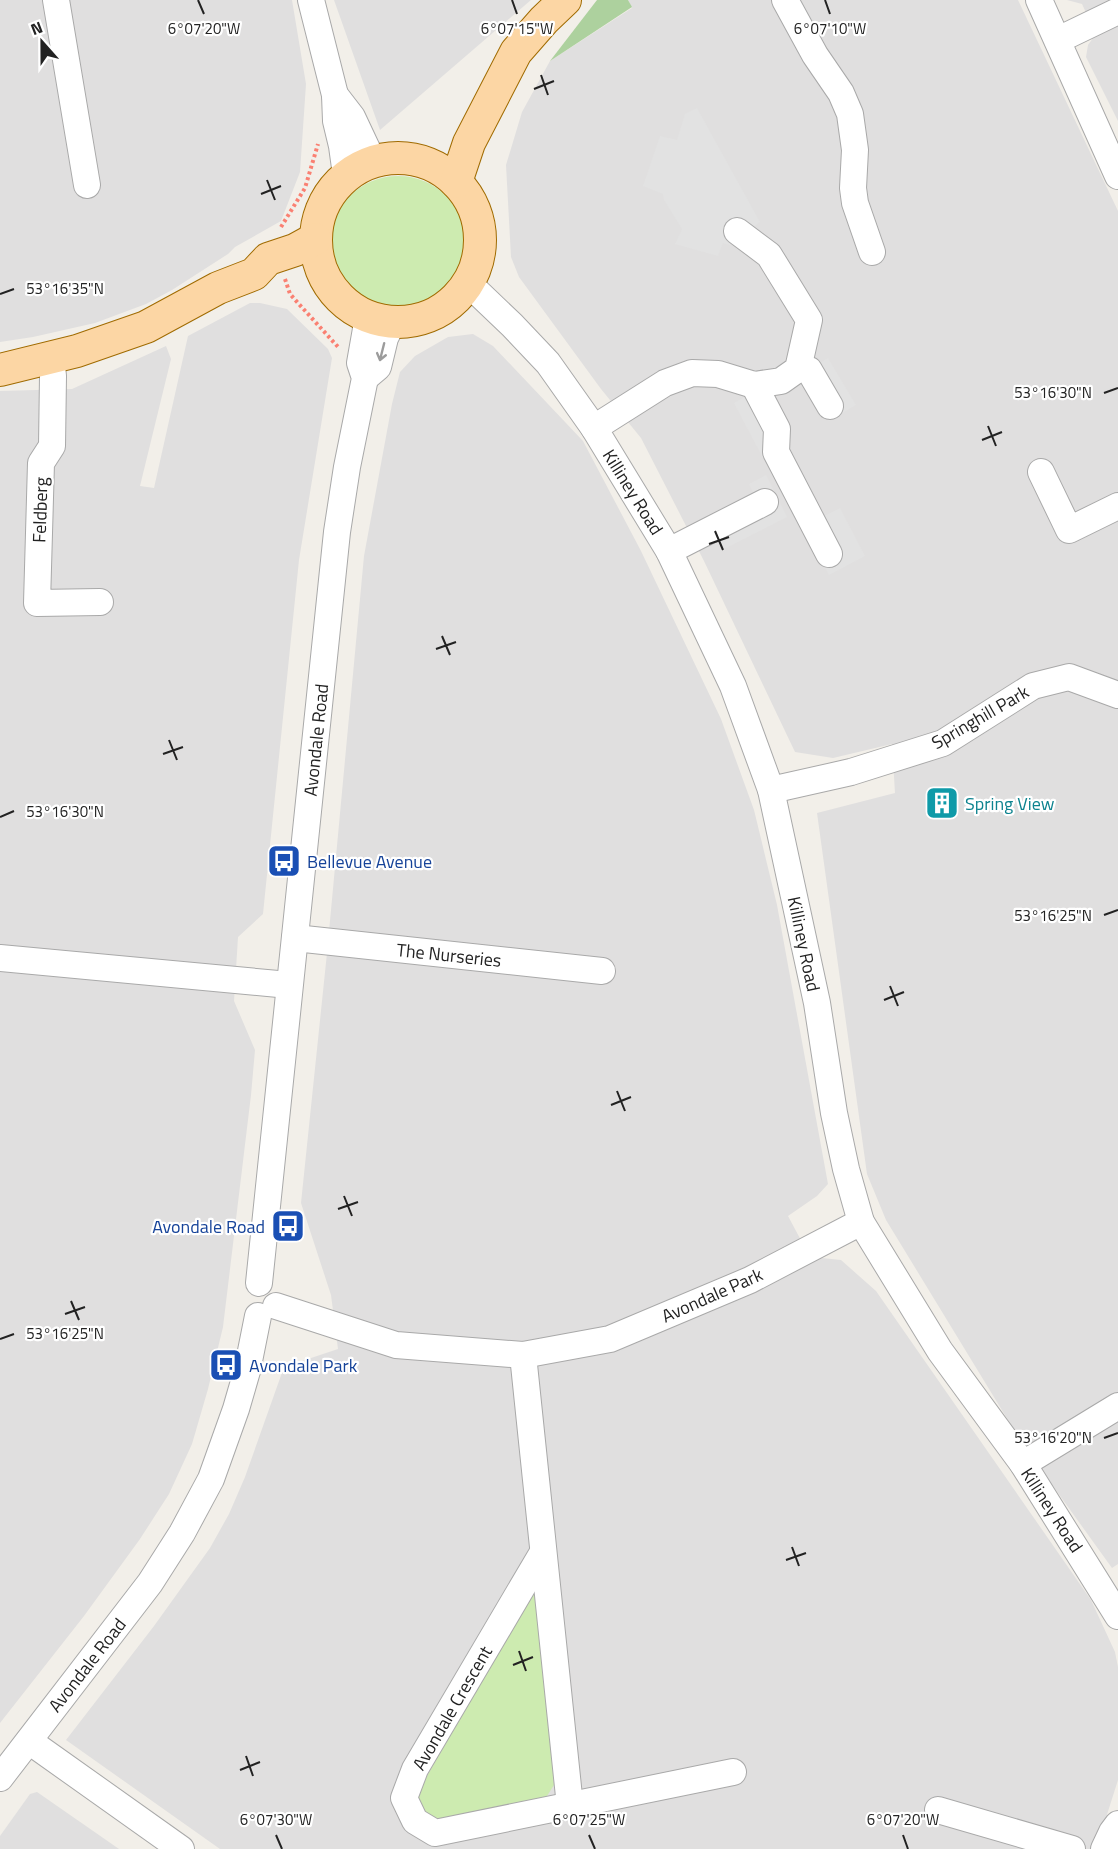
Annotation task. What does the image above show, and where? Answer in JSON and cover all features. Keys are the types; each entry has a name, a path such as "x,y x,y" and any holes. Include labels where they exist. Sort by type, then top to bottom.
{"main road":[{"path":"456,182 469,143 516,52 565,0"},
{"path":"430,164 493,96"},
{"path":"400,158 430,164 456,182 467,195 476,215 480,236 477,261 468,283 453,301 426,317 409,321 380,319 350,308 336,295 326,281 317,253 320,214 325,201 346,176 376,161 400,158"},
{"path":"0,370 77,351 146,327 218,288 266,280 317,253"}],"street":[{"path":"56,0 87,185"},
{"path":"311,0 335,95 336,121 346,176"},
{"path":"785,0 815,55 841,93 850,114 855,150 853,188 855,203 872,252"},
{"path":"1039,0 1118,176"},
{"path":"1058,40 1118,11"},
{"path":"335,95 352,117 368,151 376,161"},
{"path":"737,231 769,255 808,321 798,369"},
{"name":"Killiney Road","path":"468,283 548,363 594,428 669,551 733,686 771,790 817,1003 834,1113 846,1169 861,1222 940,1351 1023,1464 1118,1616"},
{"name":"Avondale Road","path":"0,1778 150,1583 182,1533 212,1479 266,1312 277,1300 274,1289 270,1285 259,1283 289,985 337,532 347,466 365,378 378,367 385,338 380,319"},
{"name":"Feldberg","path":"51,357 52,446 41,463 37,603 100,602"},
{"path":"594,428 665,382 692,373 718,374 754,385 781,381 798,369 809,370 830,406"},
{"path":"754,385 777,429 776,452 786,475 829,554"},
{"path":"1041,472 1069,530 1118,506"},
{"path":"669,551 765,502"},
{"name":"Springhill Park","path":"771,790 851,772 943,743 1033,686 1069,677 1118,695"},
{"name":"The Nurseries","path":"295,938 602,972"},
{"path":"0,958 289,985"},
{"name":"Avondale Park","path":"266,1312 396,1345 523,1355 610,1339 750,1280 861,1222"},
{"path":"523,1355 570,1806"},
{"path":"1023,1464 1118,1406"},
{"name":"Avondale Crescent","path":"543,1552 415,1768 404,1798 415,1821 435,1833 733,1772"},
{"path":"29,1741 181,1849"},
{"path":"938,1810 1072,1849"},
{"path":"1104,1849 1118,1824"}],"path":[{"path":"275,236 305,188 320,140"},
{"path":"266,280 286,284 290,294 336,343 341,352"}],"shaded area":[{"path":"0,0 292,0 306,84 300,172 281,221 235,247 228,254 172,290 146,304 95,323 0,342"},
{"path":"334,0 531,0 380,130"},
{"path":"628,0 1018,0 1118,211 1118,1564 1112,1568 1022,1443 886,1220 867,1174 817,813 895,793 892,744 833,758 795,752 704,561 641,438 601,389 519,277 511,257 506,165 522,112 550,61 632,8"},
{"path":"1067,0 1118,0 1118,121 1086,57 1088,45 1096,34 1082,4"},
{"path":"697,108 760,222 730,245 723,243 718,256 675,244 682,229 664,200 663,194 643,186 660,136 677,140 685,114"},
{"path":"250,303 287,309 328,349 332,358 299,560 263,914 238,937 234,1001 255,1050 223,1327 192,1444 169,1494 140,1539 84,1616 0,1723 0,391 72,389 166,346 171,359 140,486 154,488 188,336"},
{"path":"473,334 493,346 583,441 641,551 721,719 754,810 777,905 828,1184 817,1196 788,1216 811,1259 841,1260 876,1291 1091,1600 1115,1652 1118,1667 1118,1780 1096,1849 220,1849 66,1740 154,1626 210,1548 229,1514 245,1477 284,1367 338,1349 331,1295 301,1203 364,556 400,372 415,356 448,337"},
{"path":"828,358 856,405 829,421 801,374"},
{"path":"747,396 776,452 763,458 734,403"},
{"path":"766,475 787,517 724,549 710,522 756,498 749,484"},
{"path":"840,508 865,556 829,575 804,526"},
{"path":"37,1792 119,1849 0,1849 0,1836 30,1794"}],"green space":[{"path":"597,0 628,0 632,7 550,61"},
{"path":"398,176 425,181 447,196 462,218 467,245 462,272 447,294 425,309 398,314 371,309 349,294 334,272 329,245 334,218 349,196 371,181"},
{"path":"538,1583 554,1785 547,1796 529,1804 435,1827 421,1817 417,1800 427,1776"}],"place":[{"name":"Spring View","path":"942,803"},
{"name":"Bellevue Avenue","path":"284,861"},
{"name":"Avondale Road","path":"288,1226"},
{"name":"Avondale Park","path":"226,1365"}]}
